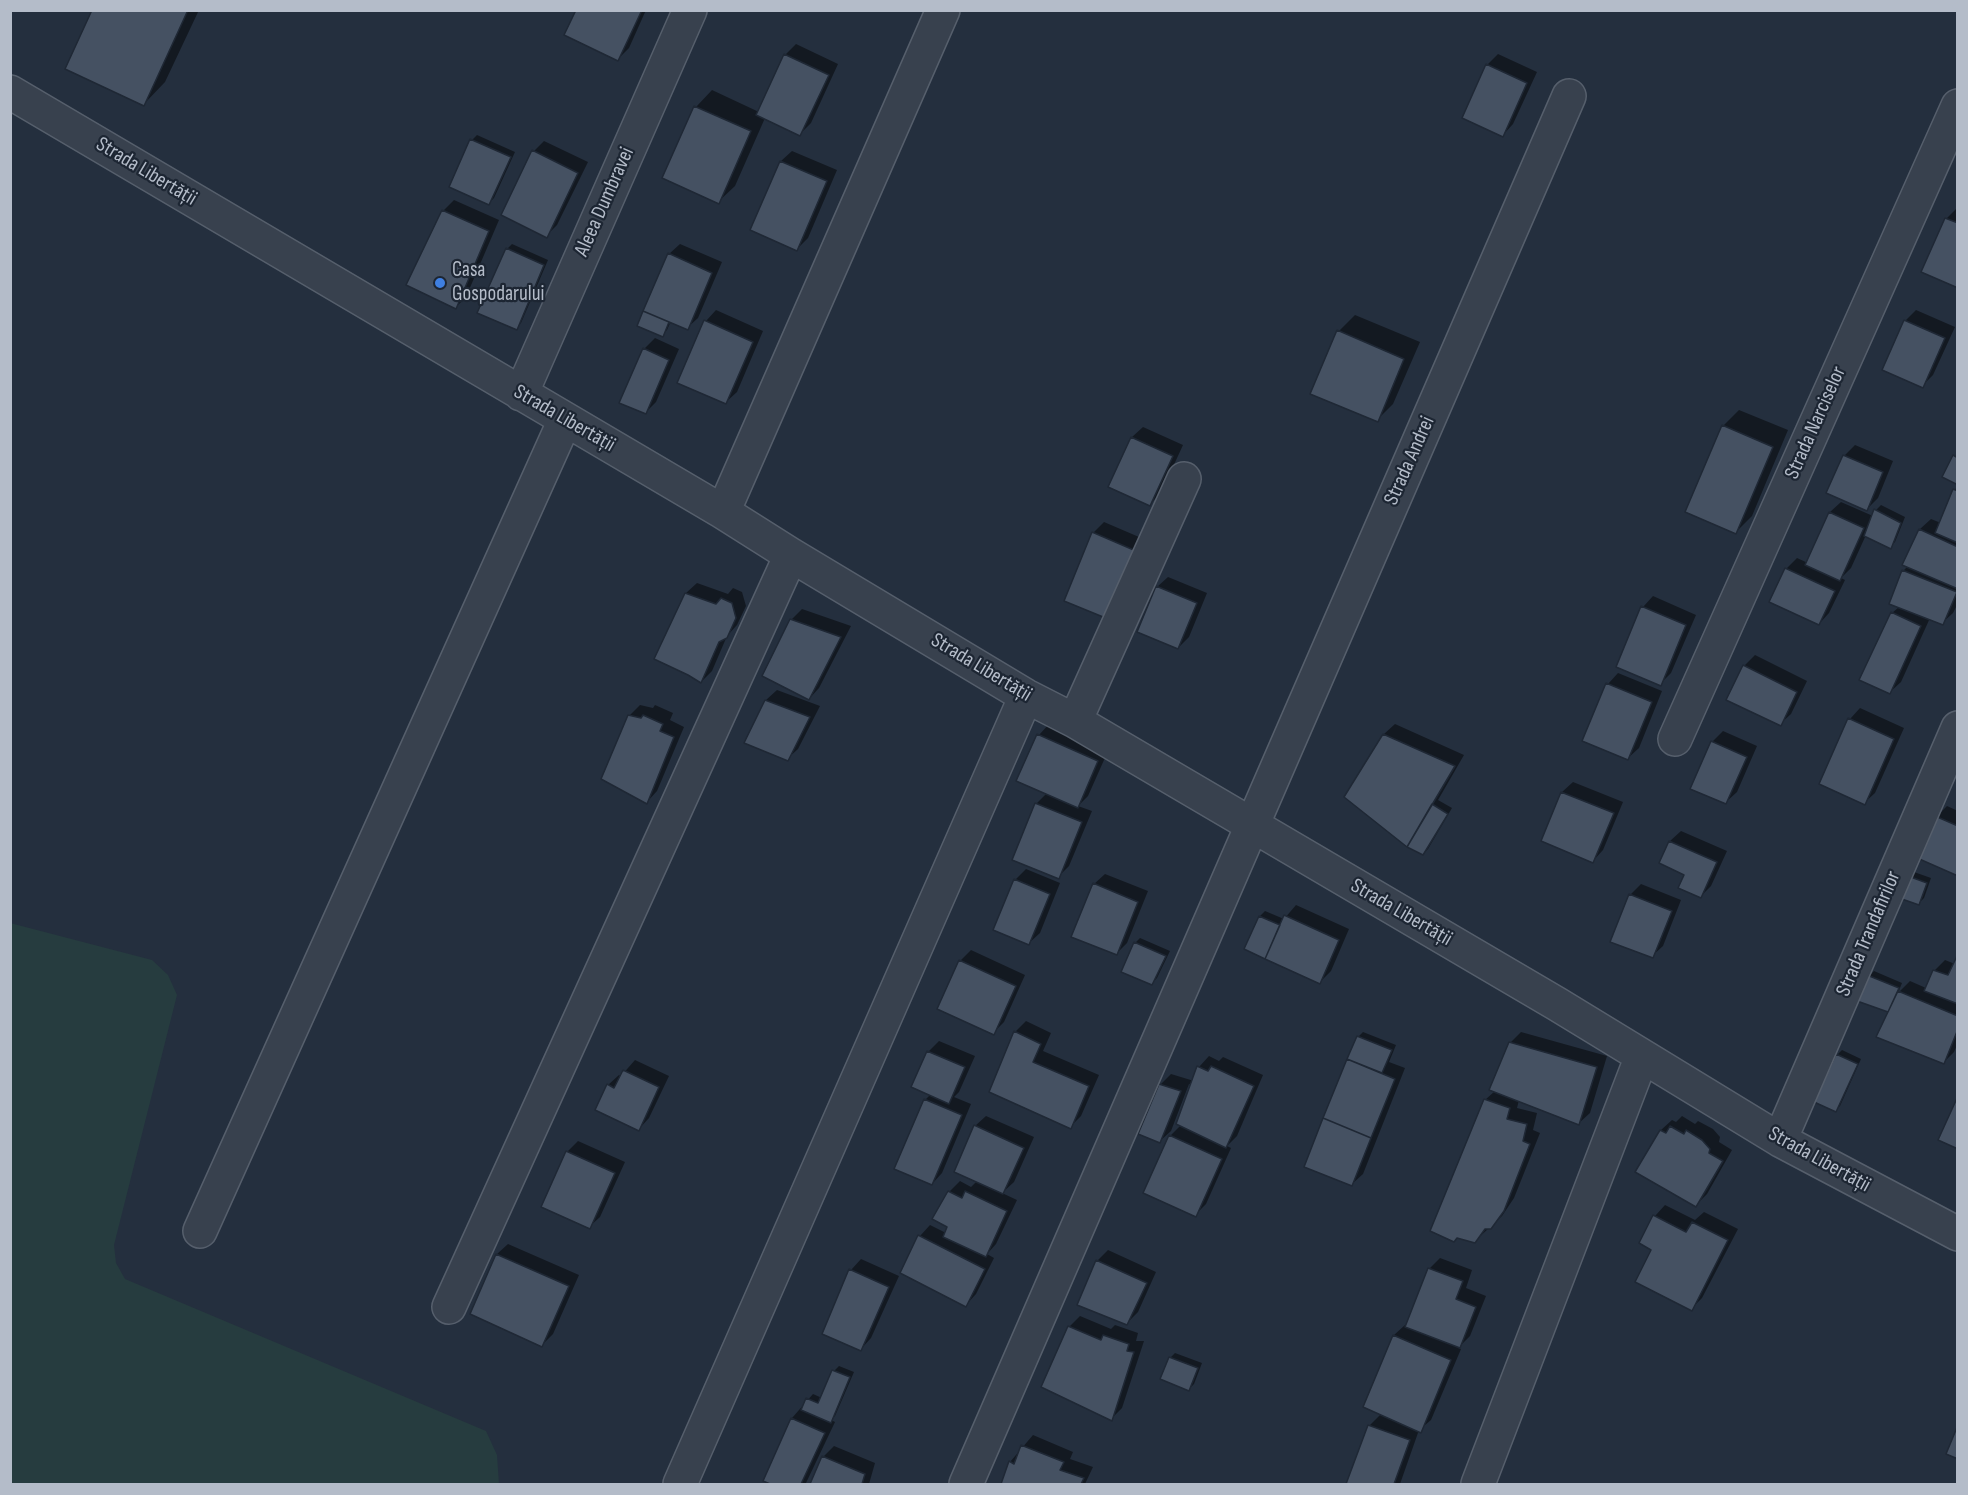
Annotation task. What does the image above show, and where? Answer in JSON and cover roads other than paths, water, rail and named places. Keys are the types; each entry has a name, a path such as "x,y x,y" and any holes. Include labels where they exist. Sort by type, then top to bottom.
{"street":[{"name":"Aleea Dumbravei","path":"521,394 690,10"},
{"path":"723,512 943,10"},
{"name":"Strada Libertății","path":"10,92 723,512 1026,696 1076,721 1557,1004 1780,1140 1958,1234"},
{"name":"Strada Andrei","path":"966,1485 1569,96"},
{"name":"Strada Narciselor","path":"1675,740 1958,106"},
{"path":"200,1231 565,420"},
{"path":"1076,721 1184,479"},
{"path":"449,1307 791,555"},
{"path":"680,1485 1026,696"},
{"name":"Strada Trandafirilor","path":"1780,1140 1958,728"},
{"path":"1478,1485 1642,1056"}],"place":[{"name":"Casa Gospodarului","path":"440,283"}]}
